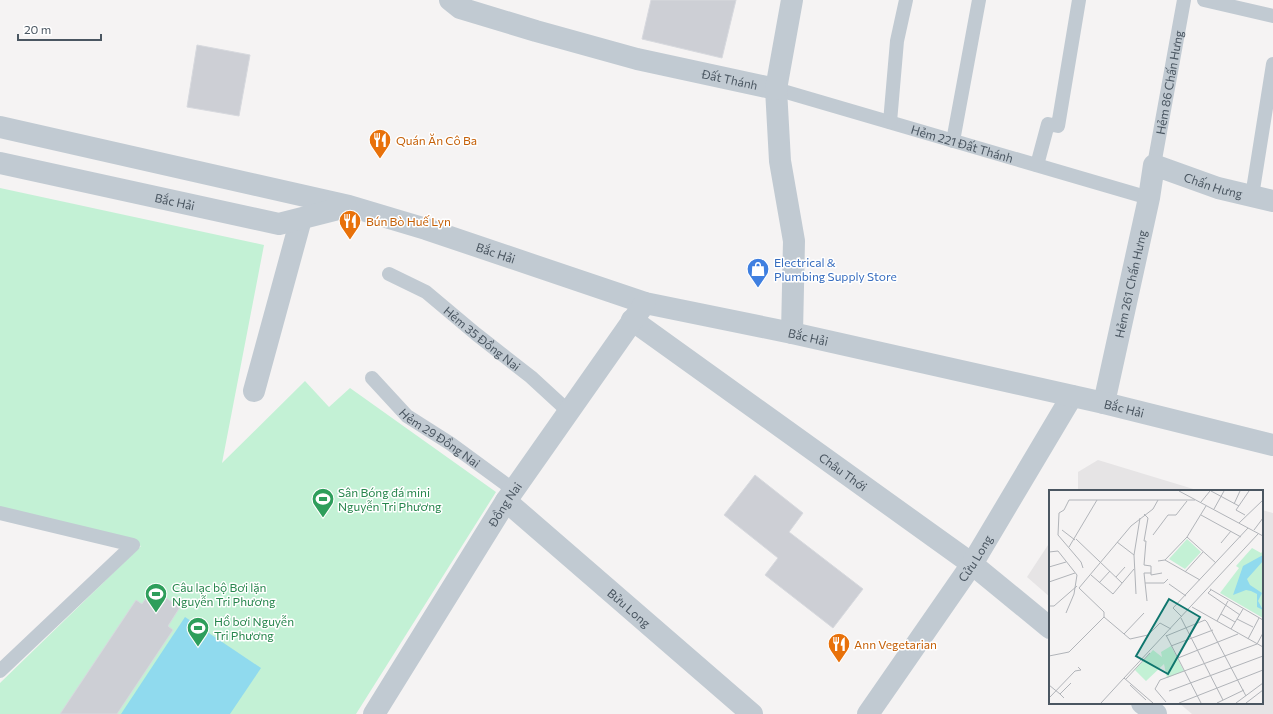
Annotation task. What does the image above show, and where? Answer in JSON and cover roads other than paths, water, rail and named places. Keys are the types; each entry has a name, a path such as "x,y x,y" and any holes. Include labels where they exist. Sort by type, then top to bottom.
{"street":[{"name":"Đất Thánh","path":"450,0 460,8 637,59 776,89"},
{"path":"791,0 776,89 780,161 794,241 792,333"},
{"name":"Bắc Hải","path":"0,127 349,206 426,228 645,303 792,333 1104,403 1273,445"},
{"name":"Bắc Hải","path":"0,163 279,224 349,206"},
{"name":"Hẻm 261 Chấn Hưng","path":"1104,403 1149,198 1154,165"},
{"name":"Chấn Hưng","path":"1154,165 1218,188 1263,198"},
{"path":"254,391 302,219"},
{"name":"Đồng Nai","path":"374,714 510,496 645,303"},
{"name":"Châu Thới","path":"632,320 972,564 1049,627"},
{"name":"Cửu Long","path":"868,714 972,564 1072,396"},
{"name":"Bửu Long","path":"510,496 752,714"},
{"path":"1143,704 1156,714"}],"lane":[{"path":"890,122 898,41 906,0"},
{"path":"953,141 979,0"},
{"path":"1036,165 1048,124 1058,126 1079,0"},
{"name":"Hẻm 86 Chấn Hưng","path":"1154,165 1184,0"},
{"path":"1204,0 1273,16"},
{"path":"1263,198 1273,64"},
{"name":"Hẻm 221 Đất Thánh","path":"776,89 1149,198"},
{"name":"Hẻm 35 Đồng Nai","path":"389,274 426,292 476,334 531,376 568,411"},
{"name":"Hẻm 29 Đồng Nai","path":"372,378 407,416 451,444 510,496"},
{"path":"0,513 133,545 0,671"}],"water":[{"name":"Hồ bơi Nguyễn Tri Phương","path":"185,617 261,668 230,714 121,714"}],"place":[{"name":"Quán Ăn Cô Ba","path":"380,160"},
{"name":"Bún Bò Huế Lyn","path":"350,240"},
{"name":"Electrical & Plumbing Supply Store","path":"758,288"},
{"name":"Sân Bóng đá mini Nguyễn Tri Phương","path":"323,518"},
{"name":"Câu lạc bộ Bơi lặn Nguyễn Tri Phương","path":"156,614"},
{"name":"Hồ bơi Nguyễn Tri Phương","path":"198,648"},
{"name":"Ann Vegetarian","path":"839,664"}]}
